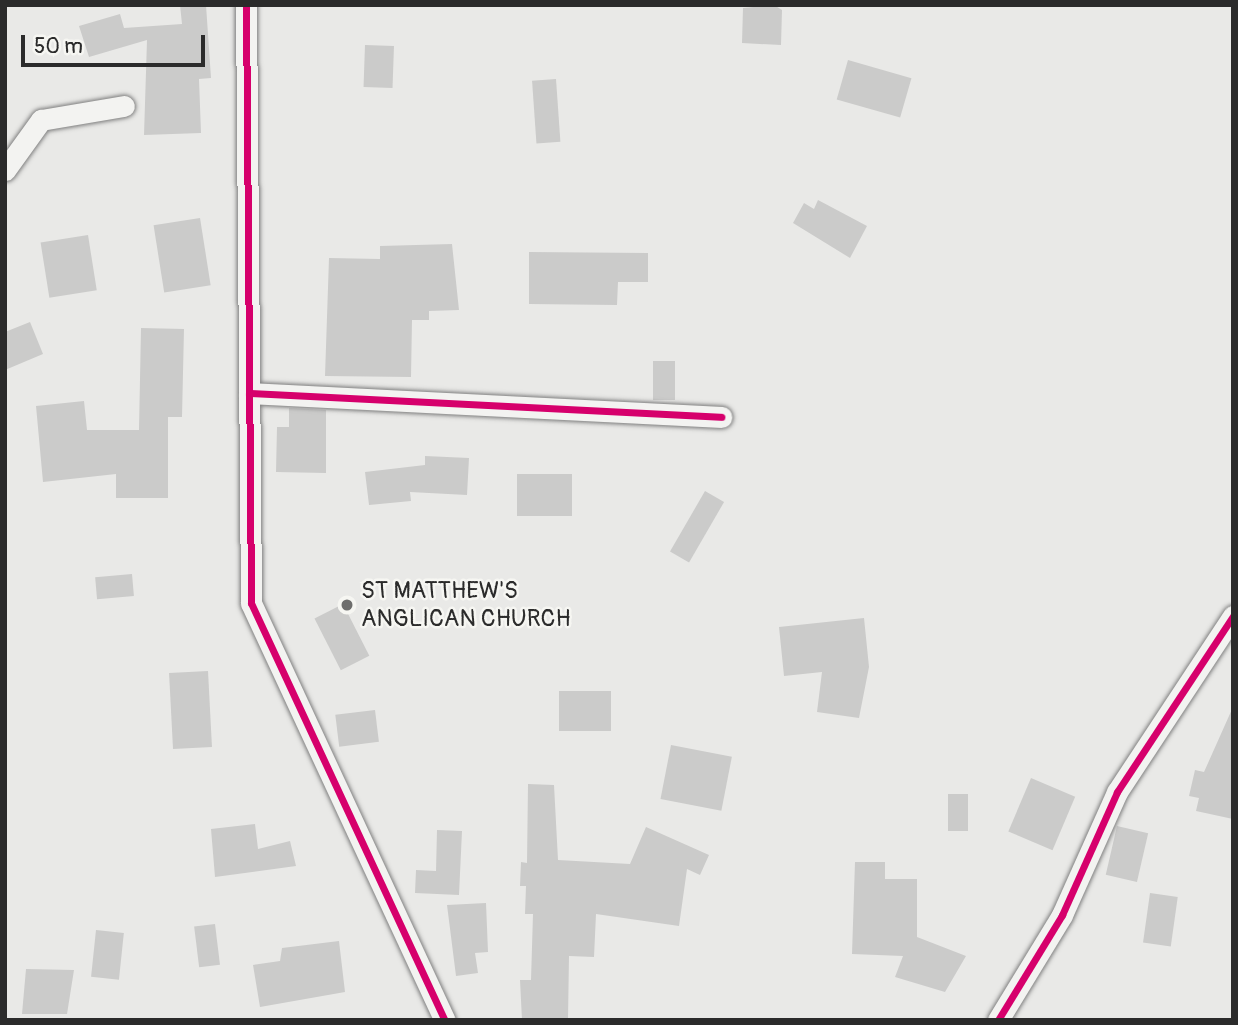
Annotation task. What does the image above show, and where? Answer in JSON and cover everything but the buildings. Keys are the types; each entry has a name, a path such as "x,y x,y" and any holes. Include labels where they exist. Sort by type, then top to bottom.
{"street":[{"path":"246,5 251,603 445,1020"},
{"path":"5,170 41,120 124,106"},
{"path":"249,393 721,418"},
{"path":"998,1020 1062,915 1117,792 1233,616"}],"cycle path":[{"path":"246,5 251,603 445,1020"},
{"path":"249,393 721,417"},
{"path":"998,1020 1062,915 1117,792 1233,616"}],"place":[{"name":"ST MATTHEW'S ANGLICAN CHURCH","path":"347,605"}]}
